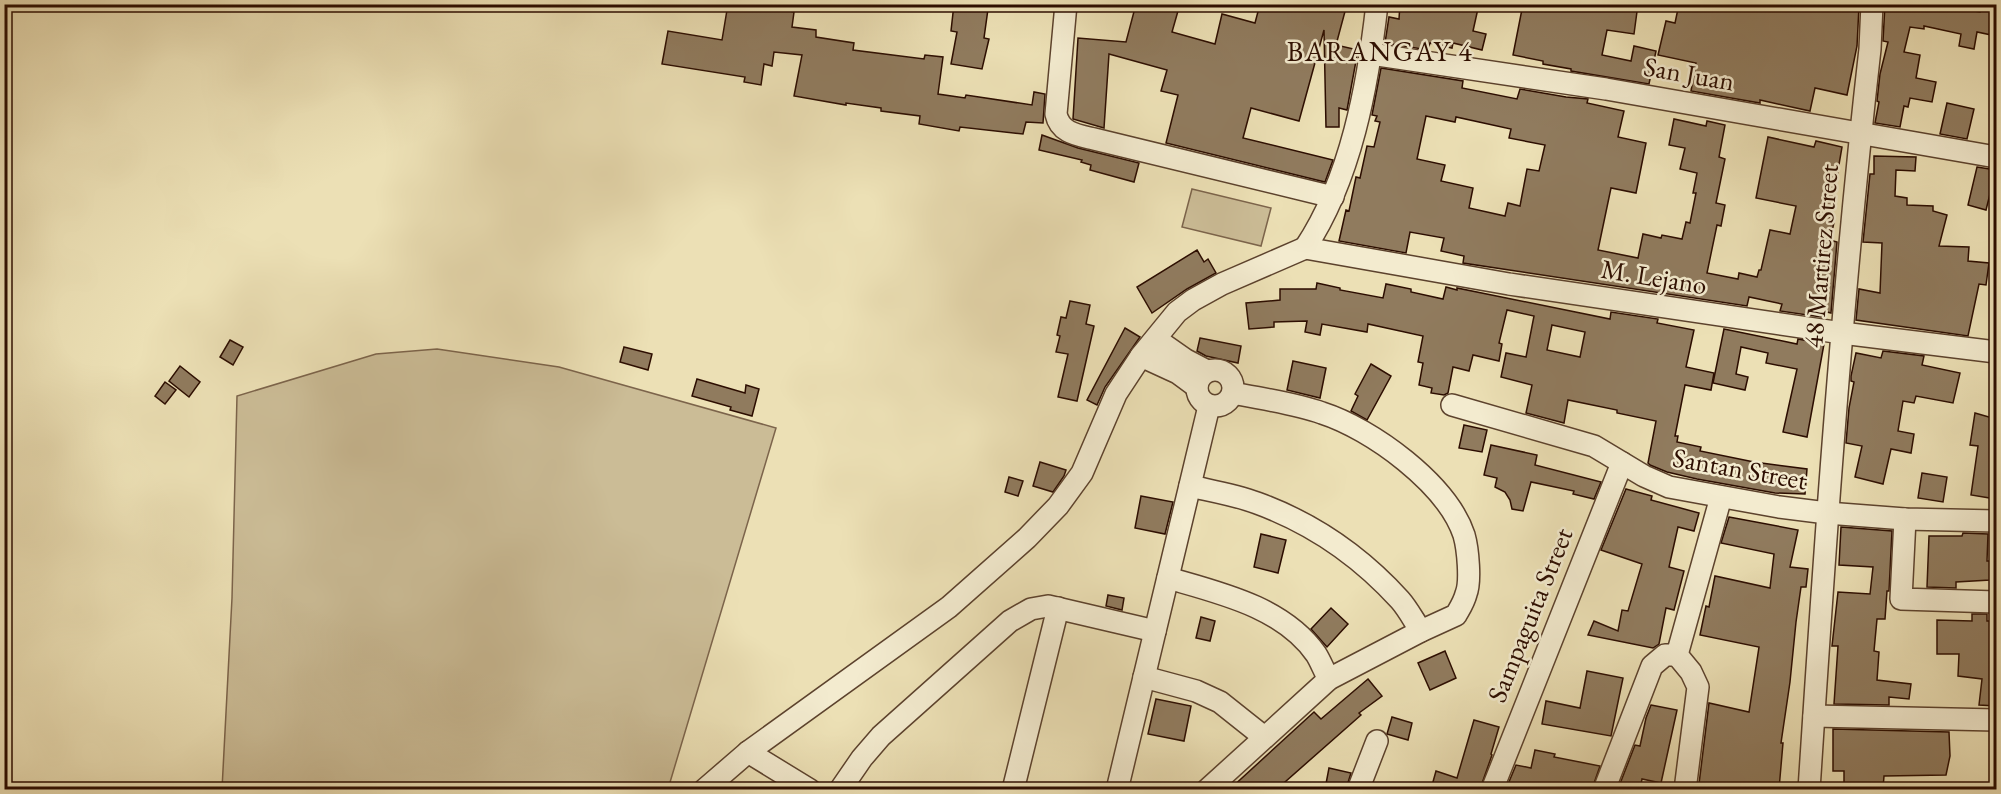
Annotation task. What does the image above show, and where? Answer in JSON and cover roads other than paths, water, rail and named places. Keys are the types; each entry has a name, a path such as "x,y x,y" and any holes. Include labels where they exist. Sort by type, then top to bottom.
{"street":[{"path":"1066,4 1056,114 1057,122 1063,129 1094,139 1332,197"},
{"path":"704,789 748,752 949,607 1027,538 1058,506 1082,473 1116,394 1141,356 1178,312 1193,300 1305,248 1332,197 1354,134 1371,54 1377,4"},
{"name":"48 Martirez Street","path":"1809,789 1827,513 1870,49 1872,4"},
{"name":"San Juan","path":"1371,54 1606,89 1996,157"},
{"name":"M. Lejano","path":"1305,248 1509,284 1842,333 1996,352"},
{"path":"1141,356 1178,373 1202,379 1219,370 1229,376 1233,393 1224,404 1209,406 1200,398 1202,379 1186,360 1156,339"},
{"path":"1207,789 1329,679 1456,615 1467,592 1467,554 1464,536 1457,520 1429,482 1384,444 1342,421 1322,413 1233,393"},
{"name":"Santan Street","path":"1452,405 1594,446 1654,482 1669,488 1827,513 1905,519 1996,521"},
{"path":"1117,789 1209,406"},
{"name":"Sampaguita Street","path":"1492,789 1622,463"},
{"path":"1190,486 1255,502 1293,518 1318,532 1349,553 1395,595 1421,631"},
{"path":"1677,655 1722,497"},
{"path":"1905,519 1901,599 1996,602"},
{"path":"1168,578 1229,596 1264,611 1303,640 1316,654 1329,679"},
{"path":"840,789 881,736 1010,621 1031,609 1048,606 1155,631"},
{"path":"1013,789 1058,608"},
{"path":"1604,789 1652,666 1665,655 1677,655"},
{"path":"1677,655 1691,672 1698,687 1685,789"},
{"path":"1144,677 1196,691 1220,702 1264,737"},
{"path":"1814,716 1996,720"},
{"path":"1358,789 1377,741"},
{"path":"748,752 810,789"}],"district":[{"name":"BARANGAY 4","path":"1380,51"}]}
